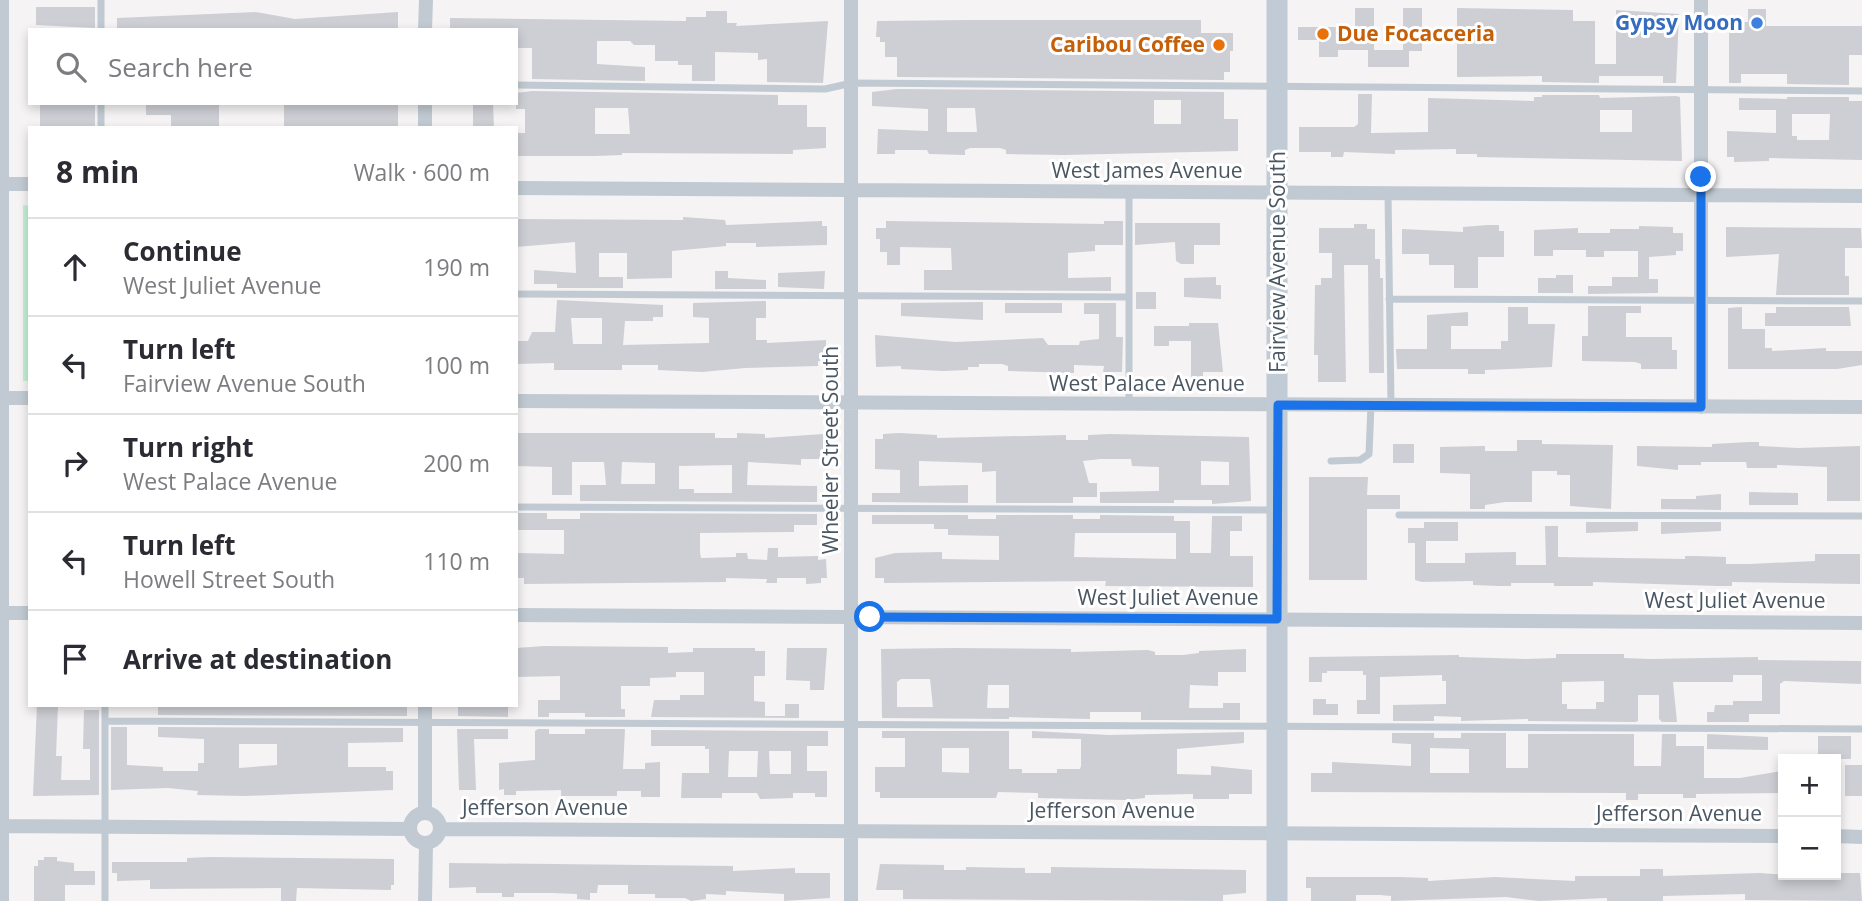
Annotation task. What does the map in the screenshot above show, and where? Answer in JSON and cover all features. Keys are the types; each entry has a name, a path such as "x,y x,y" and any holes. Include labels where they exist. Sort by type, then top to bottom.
{"street":[{"path":"2,0 2,901"},
{"path":"425,28 426,0"},
{"name":"Wheeler Street South","path":"851,0 851,901"},
{"name":"Fairview Avenue South","path":"1277,0 1277,901"},
{"path":"1701,0 1701,407"},
{"path":"425,105 425,126"},
{"path":"1,184 28,184"},
{"name":"West James Avenue","path":"518,188 1862,196"},
{"path":"1,398 28,398"},
{"name":"West Palace Avenue","path":"518,401 1862,407"},
{"path":"1,613 28,613"},
{"name":"West Juliet Avenue","path":"518,615 1862,623"},
{"path":"425,707 425,812"},
{"path":"410,829 415,839 426,843 437,838 440,829 436,817 425,812"},
{"path":"410,829 416,817 425,812"},
{"path":"1,826 410,829"},
{"name":"Jefferson Avenue","path":"440,829 1778,836"},
{"path":"1841,836 1862,836"},
{"path":"425,901 426,843"}],"lane":[{"path":"101,0 101,28"},
{"path":"518,85 825,89 852,83 1278,89 1862,91"},
{"path":"101,105 101,126"},
{"path":"1129,192 1129,405"},
{"path":"1388,193 1391,405"},
{"path":"518,294 1128,297"},
{"path":"1389,299 1862,301"},
{"path":"1331,461 1360,460 1369,454 1371,405"},
{"path":"518,507 1278,510"},
{"path":"1399,515 1862,516"},
{"path":"105,707 105,901"},
{"path":"106,722 425,721 1862,729"}],"green space":[{"path":"23,205 28,206 28,381 23,381"}],"building":[{"path":"36,7 95,7 95,28 36,25"},
{"path":"1355,8 1374,8 1374,50 1403,50 1403,8 1422,8 1422,51 1409,51 1409,67 1368,67 1368,50 1338,50 1338,57 1319,57 1319,40 1298,40 1298,27 1355,27"},
{"path":"1457,8 1573,10 1573,21 1595,21 1595,64 1616,64 1616,10 1679,14 1676,83 1663,83 1663,76 1599,76 1599,83 1542,82 1542,76 1457,77"},
{"path":"1748,9 1766,9 1766,26 1862,26 1862,55 1849,55 1849,85 1787,84 1787,74 1741,74 1741,83 1729,83 1729,22 1748,22"},
{"path":"706,11 727,11 727,23 737,23 736,26 828,21 823,83 767,82 767,59 758,60 758,53 715,52 715,81 692,81 692,65 678,65 678,61 655,61 655,45 634,45 630,41 597,41 597,64 645,67 645,81 532,79 532,48 518,48 518,28 450,28 450,18 686,21 686,17 706,17"},
{"path":"256,12 295,19 398,12 398,28 117,28 117,18"},
{"path":"1201,20 1201,33 1233,33 1230,72 1224,72 1224,80 897,77 897,57 885,57 885,42 880,42 880,37 876,37 877,21"},
{"path":"897,89 1224,92 1224,119 1238,119 1238,151 1063,155 1006,154 1006,150 1000,148 970,148 965,150 965,155 929,154 927,150 895,150 895,154 877,154 878,129 928,131 928,109 872,106 872,92","holes":["1154,100 1181,100 1181,124 1154,124","947,108 975,108 977,132 947,132"]},
{"path":"532,91 778,95 778,105 807,105 807,127 826,127 826,148 793,150 793,154 622,153 595,156 518,156 518,133 525,133 525,109 516,109 518,93","holes":["595,108 628,108 630,134 595,134"]},
{"path":"1358,94 1372,94 1371,133 1428,132 1428,98 1534,101 1534,97 1542,95 1599,95 1600,98 1676,96 1680,97 1682,161 1477,157 1477,154 1456,154 1456,149 1395,150 1395,154 1344,152 1343,157 1331,157 1331,152 1299,152 1299,127 1354,127 1358,124","holes":["1600,110 1632,110 1632,132 1600,132"]},
{"path":"1849,97 1849,101 1862,101 1862,160 1769,158 1769,161 1734,162 1734,157 1727,157 1727,131 1776,133 1776,110 1739,110 1739,98","holes":["1792,114 1830,114 1829,140 1797,140 1797,136 1792,136"]},
{"path":"40,105 95,105 95,126 40,126"},
{"path":"146,105 219,105 219,126 171,126 171,115 146,115"},
{"path":"284,105 398,105 398,126 284,126"},
{"path":"473,105 493,105 494,126 473,126"},
{"path":"683,217 725,220 726,225 822,221 822,226 827,226 827,245 756,247 756,243 726,243 726,246 672,251 672,278 627,279 627,253 599,253 599,277 623,277 623,288 557,288 557,284 534,284 534,270 576,273 575,242 518,247 518,219 683,220"},
{"path":"886,221 1104,224 1104,221 1123,221 1123,245 1095,245 1095,251 1068,253 1068,278 1111,277 1111,291 924,290 924,270 952,270 951,248 900,247 900,265 887,265 887,252 880,252 880,239 876,239 876,228 886,228"},
{"path":"1135,223 1220,223 1220,245 1194,245 1194,264 1181,264 1176,261 1175,242 1135,245"},
{"path":"1354,224 1367,224 1367,229 1375,229 1375,259 1380,259 1380,278 1383,278 1384,373 1369,373 1368,265 1344,265 1346,382 1318,382 1318,355 1314,355 1315,285 1321,285 1321,278 1332,278 1332,253 1319,253 1319,228 1354,228"},
{"path":"1499,225 1499,231 1504,231 1504,257 1478,257 1478,288 1454,288 1454,265 1429,265 1429,254 1402,254 1402,229 1463,232 1463,227"},
{"path":"1639,226 1673,227 1673,233 1683,233 1683,251 1676,251 1676,255 1649,257 1649,279 1658,279 1658,293 1588,294 1588,286 1612,286 1612,277 1638,277 1638,251 1604,251 1604,257 1586,257 1586,250 1553,250 1553,256 1534,256 1534,230 1578,228 1578,233 1610,233 1610,229 1639,229"},
{"path":"1726,227 1861,228 1862,248 1845,248 1845,276 1849,276 1849,295 1776,295 1779,254 1726,257"},
{"path":"715,271 728,271 728,278 766,280 766,289 715,289"},
{"path":"825,271 824,289 778,287 778,273"},
{"path":"1556,275 1573,275 1573,293 1538,293 1538,278 1556,278"},
{"path":"1216,277 1216,285 1221,285 1221,299 1184,297 1184,278"},
{"path":"1136,292 1156,292 1156,309 1136,309"},
{"path":"557,300 663,305 663,317 653,317 653,321 625,321 623,345 709,343 709,318 693,317 693,303 766,301 766,318 756,318 756,340 767,340 767,343 826,340 826,361 818,361 818,366 702,372 658,370 658,365 622,365 622,370 554,370 554,363 518,364 518,341 528,341 532,332 555,332","holes":["571,318 602,318 602,344 573,344"]},
{"path":"983,302 983,320 901,316 901,303"},
{"path":"1005,303 1062,303 1062,313 1005,313"},
{"path":"1084,303 1116,303 1116,337 1123,337 1122,372 1103,372 1104,366 1074,365 1074,373 1008,371 1008,366 1002,364 979,364 979,367 968,367 968,370 943,371 901,369 901,366 876,367 875,335 955,342 1043,338 1048,345 1079,345 1080,341 1099,339 1099,314 1084,314"},
{"path":"1588,306 1641,306 1641,313 1626,313 1626,337 1672,337 1672,350 1677,350 1677,369 1641,369 1641,364 1635,362 1582,361 1582,336 1588,336"},
{"path":"1508,307 1528,307 1528,324 1555,324 1552,367 1485,370 1485,374 1468,374 1468,369 1397,369 1396,349 1427,349 1427,315 1468,312 1468,326 1451,326 1451,349 1501,349 1501,341 1508,341"},
{"path":"1742,307 1742,329 1765,329 1765,348 1772,348 1772,351 1826,348 1826,351 1862,351 1862,365 1837,369 1728,369 1728,308"},
{"path":"1776,307 1849,307 1851,326 1765,326 1765,313 1776,313"},
{"path":"1189,323 1218,323 1223,372 1203,372 1203,377 1191,377 1191,341 1169,341 1169,346 1154,346 1154,326 1189,326"},
{"path":"518,433 715,433 715,438 737,438 737,433 765,434 765,438 823,434 823,459 801,459 801,465 748,462 747,485 817,486 817,502 580,501 580,485 606,485 604,462 572,462 572,495 552,495 552,467 518,466","holes":["622,462 655,463 655,484 621,484","732,465 732,493 694,493 694,489 679,489 679,466"]},
{"path":"883,434 937,435 937,438 1066,435 1066,440 1088,440 1088,435 1110,434 1249,437 1251,501 1212,504 1212,500 1100,503 1100,492 1159,491 1159,467 1132,466 1131,459 1100,459 1083,461 1089,483 1097,483 1097,497 1073,497 1073,503 996,503 996,471 982,472 982,463 919,461 919,486 968,485 968,503 872,502 872,493 900,493 900,470 875,469 875,439 883,439","holes":["1201,461 1229,462 1229,485 1201,485"]},
{"path":"1517,440 1542,440 1542,444 1613,445 1611,509 1570,506 1570,475 1557,475 1557,471 1532,471 1532,502 1505,502 1485,505 1485,509 1470,509 1470,474 1440,473 1440,447 1485,446 1485,451 1517,451"},
{"path":"1759,442 1759,446 1798,448 1860,446 1860,501 1827,501 1827,467 1777,465 1777,468 1747,468 1746,462 1701,462 1701,465 1678,465 1678,470 1637,466 1637,446 1712,447 1712,444"},
{"path":"1393,444 1414,444 1414,463 1393,463"},
{"path":"1309,477 1368,477 1367,495 1400,495 1400,509 1367,509 1367,580 1309,580"},
{"path":"1749,492 1798,493 1798,505 1749,505"},
{"path":"1721,494 1721,510 1661,509 1661,499 1696,499 1696,496"},
{"path":"518,513 547,513 547,519 580,519 580,513 817,514 817,525 794,525 794,532 700,533 700,552 701,558 736,557 736,553 747,553 748,559 767,560 768,548 778,548 778,557 818,556 818,560 826,559 827,578 821,578 821,583 806,584 806,578 777,578 777,583 766,583 767,579 726,578 726,582 524,584 524,578 518,578 518,553 564,554 564,530 518,530"},
{"path":"872,515 968,515 968,519 996,519 996,515 1073,515 1073,519 1100,519 1100,515 1174,516 1174,521 1190,521 1190,553 1211,553 1212,516 1242,516 1242,531 1230,531 1230,556 1253,556 1253,587 1105,586 1106,581 884,583 884,578 875,578 875,558 895,553 942,552 942,559 999,560 999,536 948,535 948,529 934,529 934,524 872,524","holes":["1075,533 1176,533 1176,559 1074,557"]},
{"path":"1424,522 1458,522 1458,541 1426,541 1426,563 1465,563 1465,553 1516,552 1516,565 1546,565 1545,526 1558,526 1558,557 1726,557 1726,564 1750,564 1815,561 1815,554 1860,554 1860,584 1732,582 1732,586 1718,586 1593,582 1593,586 1511,583 1511,586 1499,586 1473,585 1473,581 1422,582 1415,580 1415,543 1408,543 1408,528 1424,528"},
{"path":"1586,522 1638,522 1638,531 1586,533"},
{"path":"1661,522 1721,522 1721,531 1661,534"},
{"path":"668,647 668,653 693,652 693,648 755,648 755,651 765,651 765,676 754,676 754,701 765,702 765,716 785,716 785,704 799,704 799,718 651,717 654,700 680,700 680,695 704,695 704,672 676,672 676,677 650,678 650,686 621,686 621,709 625,709 625,717 585,717 585,713 549,713 549,717 538,717 538,700 560,700 560,676 518,677 518,648"},
{"path":"787,648 827,648 824,690 810,690 810,681 786,680"},
{"path":"881,649 1071,649 1071,652 1148,650 1155,652 1155,655 1183,655 1199,651 1246,649 1246,672 1218,672 1218,686 1190,685 1189,708 1223,708 1223,703 1240,703 1240,720 1141,720 1141,712 1090,712 1090,719 882,718","holes":["901,679 930,679 933,707 897,707 897,682","988,685 1009,685 1009,708 987,708"]},
{"path":"1556,654 1624,654 1624,658 1651,659 1758,657 1758,660 1861,661 1861,684 1784,681 1780,684 1780,714 1749,714 1749,722 1707,722 1707,712 1714,712 1715,705 1733,705 1733,701 1762,701 1762,675 1733,675 1733,682 1673,682 1677,722 1662,722 1659,719 1659,695 1638,695 1638,721 1635,722 1528,719 1461,721 1461,717 1434,716 1434,721 1393,721 1393,705 1446,704 1446,681 1442,681 1442,675 1380,677 1380,714 1357,714 1357,700 1366,700 1366,675 1363,675 1363,671 1327,671 1322,673 1322,682 1309,682 1309,657 1459,655 1556,658","holes":["1604,681 1604,702 1596,702 1596,709 1567,709 1567,704 1562,704 1562,682"]},
{"path":"1313,699 1326,699 1326,704 1338,704 1338,715 1313,715"},
{"path":"37,707 58,707 56,756 62,756 61,780 90,780 90,749 83,749 84,710 99,710 99,795 33,796"},
{"path":"158,707 407,707 407,716 158,715"},
{"path":"458,707 508,707 508,717 458,716"},
{"path":"111,727 127,727 127,765 163,767 163,771 198,771 198,763 204,763 204,739 158,737 158,727 403,728 403,742 348,743 348,767 386,767 386,771 393,771 393,790 245,796 197,795 198,791 168,788 111,790","holes":["239,744 277,744 277,765 239,768"]},
{"path":"457,729 508,729 508,739 474,739 476,790 459,790"},
{"path":"549,729 549,734 585,734 585,729 625,729 623,769 645,769 645,763 660,762 660,797 641,797 641,791 617,791 617,796 561,796 561,790 516,791 516,795 504,795 504,789 499,790 499,763 535,760 535,731"},
{"path":"651,730 828,731 828,746 807,746 807,771 827,771 827,797 815,797 815,793 793,793 793,798 760,799 757,793 722,793 722,798 681,798 682,773 709,773 709,749 705,749 705,746 651,746","holes":["729,751 758,751 757,777 728,777","769,751 791,751 791,774 770,774"]},
{"path":"882,731 1009,731 1009,769 1022,769 1022,773 1057,773 1057,769 1080,769 1081,739 1032,738 1032,731 1109,735 1244,732 1244,743 1177,749 1177,774 1211,775 1211,766 1252,770 1252,794 1229,794 1229,799 1193,799 1193,794 1145,795 1145,798 1126,800 1038,798 1038,793 998,792 996,798 880,798 880,792 875,792 875,767 905,767 905,738 882,738","holes":["942,748 969,748 969,773 942,772"]},
{"path":"1392,733 1434,733 1434,738 1461,738 1461,733 1506,733 1506,768 1528,768 1528,734 1634,734 1634,766 1661,766 1662,734 1676,734 1676,746 1704,746 1704,778 1740,778 1778,772 1778,793 1696,794 1696,798 1683,798 1683,794 1638,794 1638,800 1626,800 1626,793 1311,792 1311,773 1332,773 1332,762 1411,766 1411,744 1392,743","holes":["1430,748 1469,749 1469,773 1430,773"]},
{"path":"1707,734 1768,737 1768,750 1707,749"},
{"path":"1818,736 1851,736 1851,759 1841,759 1841,754 1818,754"},
{"path":"1845,765 1862,765 1862,796 1845,796"},
{"path":"44,857 57,857 57,861 74,863 74,871 95,871 95,885 65,885 65,901 34,901 34,866 38,866 38,860 44,860"},
{"path":"187,858 394,859 394,885 391,885 391,890 297,888 296,901 281,901 281,888 150,889 150,880 117,881 117,873 112,873 112,862 187,862"},
{"path":"449,863 733,866 733,871 795,868 795,873 830,873 830,898 784,901 784,894 726,891 726,895 706,894 706,899 691,901 685,898 655,898 655,894 628,894 628,885 598,885 597,893 590,893 590,900 577,899 577,894 552,893 514,893 514,897 502,897 502,893 476,893 476,887 449,888"},
{"path":"880,864 944,865 944,870 966,870 966,867 1025,868 1025,873 1051,873 1051,867 1246,870 1246,893 1223,895 1223,901 903,899 903,890 876,890"},
{"path":"1640,869 1663,869 1663,876 1778,874 1778,880 1841,880 1841,873 1860,873 1862,901 1745,900 1745,894 1663,896 1663,901 1607,901 1607,898 1539,901 1506,897 1391,901 1391,896 1356,895 1356,901 1311,901 1311,888 1306,888 1306,877 1400,877 1428,878 1428,881 1495,877 1575,881 1575,876 1640,876"}],"place":[{"name":"Gypsy Moon","path":"1757,23"},
{"name":"Due Focacceria","path":"1323,34"},
{"name":"Caribou Coffee","path":"1219,45"}],"route":[{"path":"870,617 1277,619 1278,405 1701,407 1701,177"}]}
